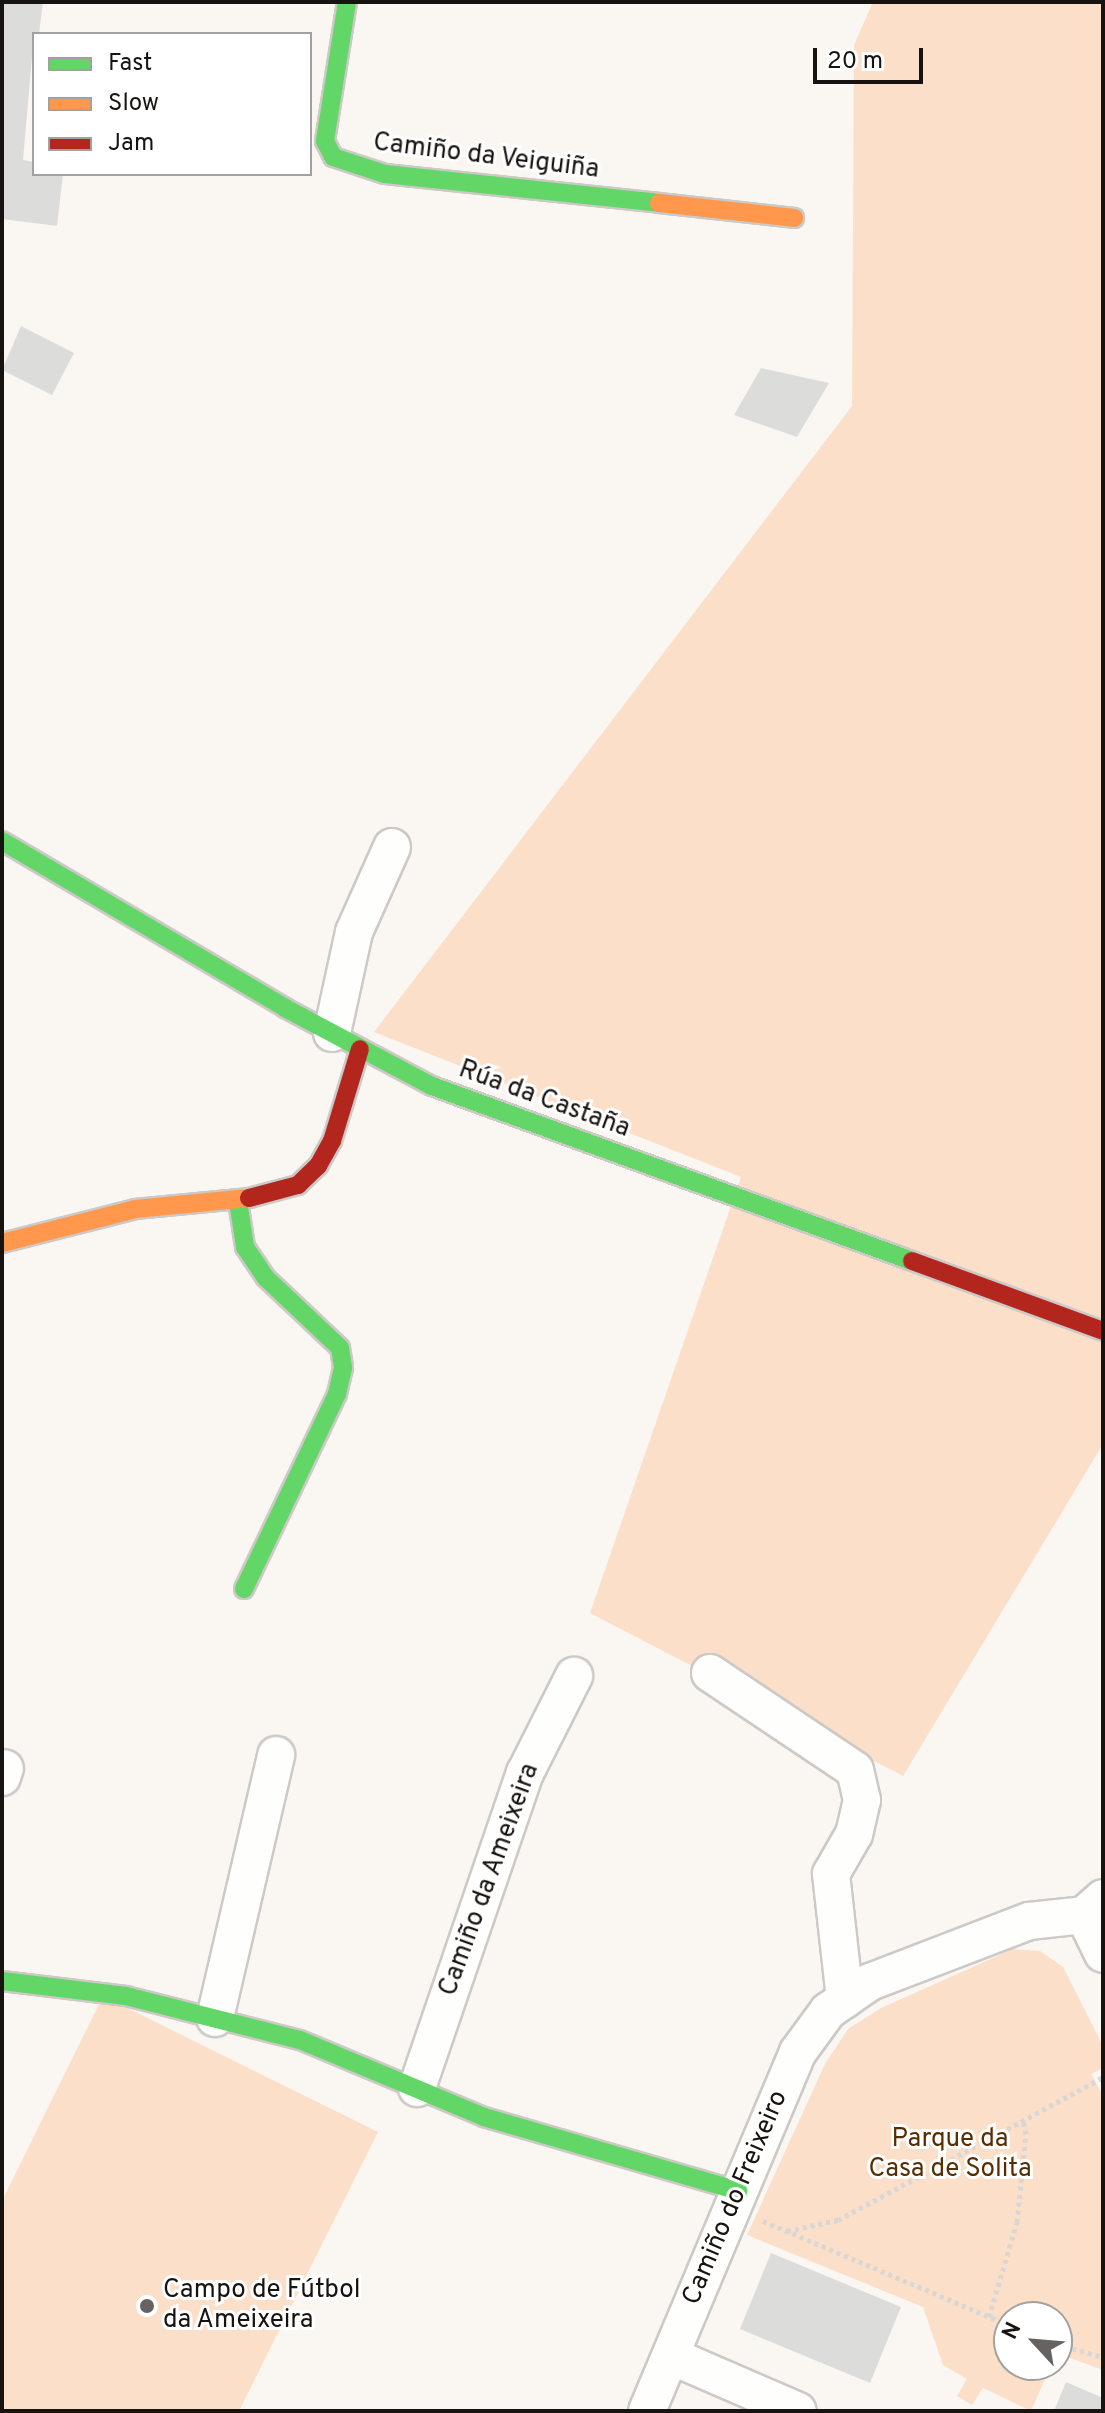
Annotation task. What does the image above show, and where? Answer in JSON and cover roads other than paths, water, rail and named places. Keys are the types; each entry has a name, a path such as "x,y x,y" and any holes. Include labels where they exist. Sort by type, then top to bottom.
{"street":[{"name":"Camiño da Veiguiña","path":"347,2 325,141 333,157 385,174 794,218"},
{"name":"Rúa da Castaña","path":"2,841 346,1041 432,1086 1103,1331"},
{"path":"2,1243 135,1209 238,1201 298,1185 318,1166 332,1141 346,1041 354,932 392,847"},
{"path":"238,1201 245,1247 266,1278 340,1348 343,1368 337,1394 244,1589"},
{"path":"710,1673 855,1770 862,1800 854,1834 831,1874 845,1999"},
{"name":"Camiño da Ameixeira","path":"417,2088 525,1773 574,1676"},
{"path":"215,2018 276,1755"},
{"path":"1093,1906 1103,1954"},
{"name":"Camiño do Freixeiro","path":"647,2411 744,2203 798,2052 828,2011 870,1982 1029,1921 1093,1906"},
{"path":"2,1981 126,1996 300,2040 484,2117 744,2203"},
{"path":"671,2356 798,2411"}],"place":[{"name":"Campo de Fútbol da Ameixeira","path":"147,2306"}],"park label":[{"name":"Parque da Casa de Solita","path":"950,2155"}]}
